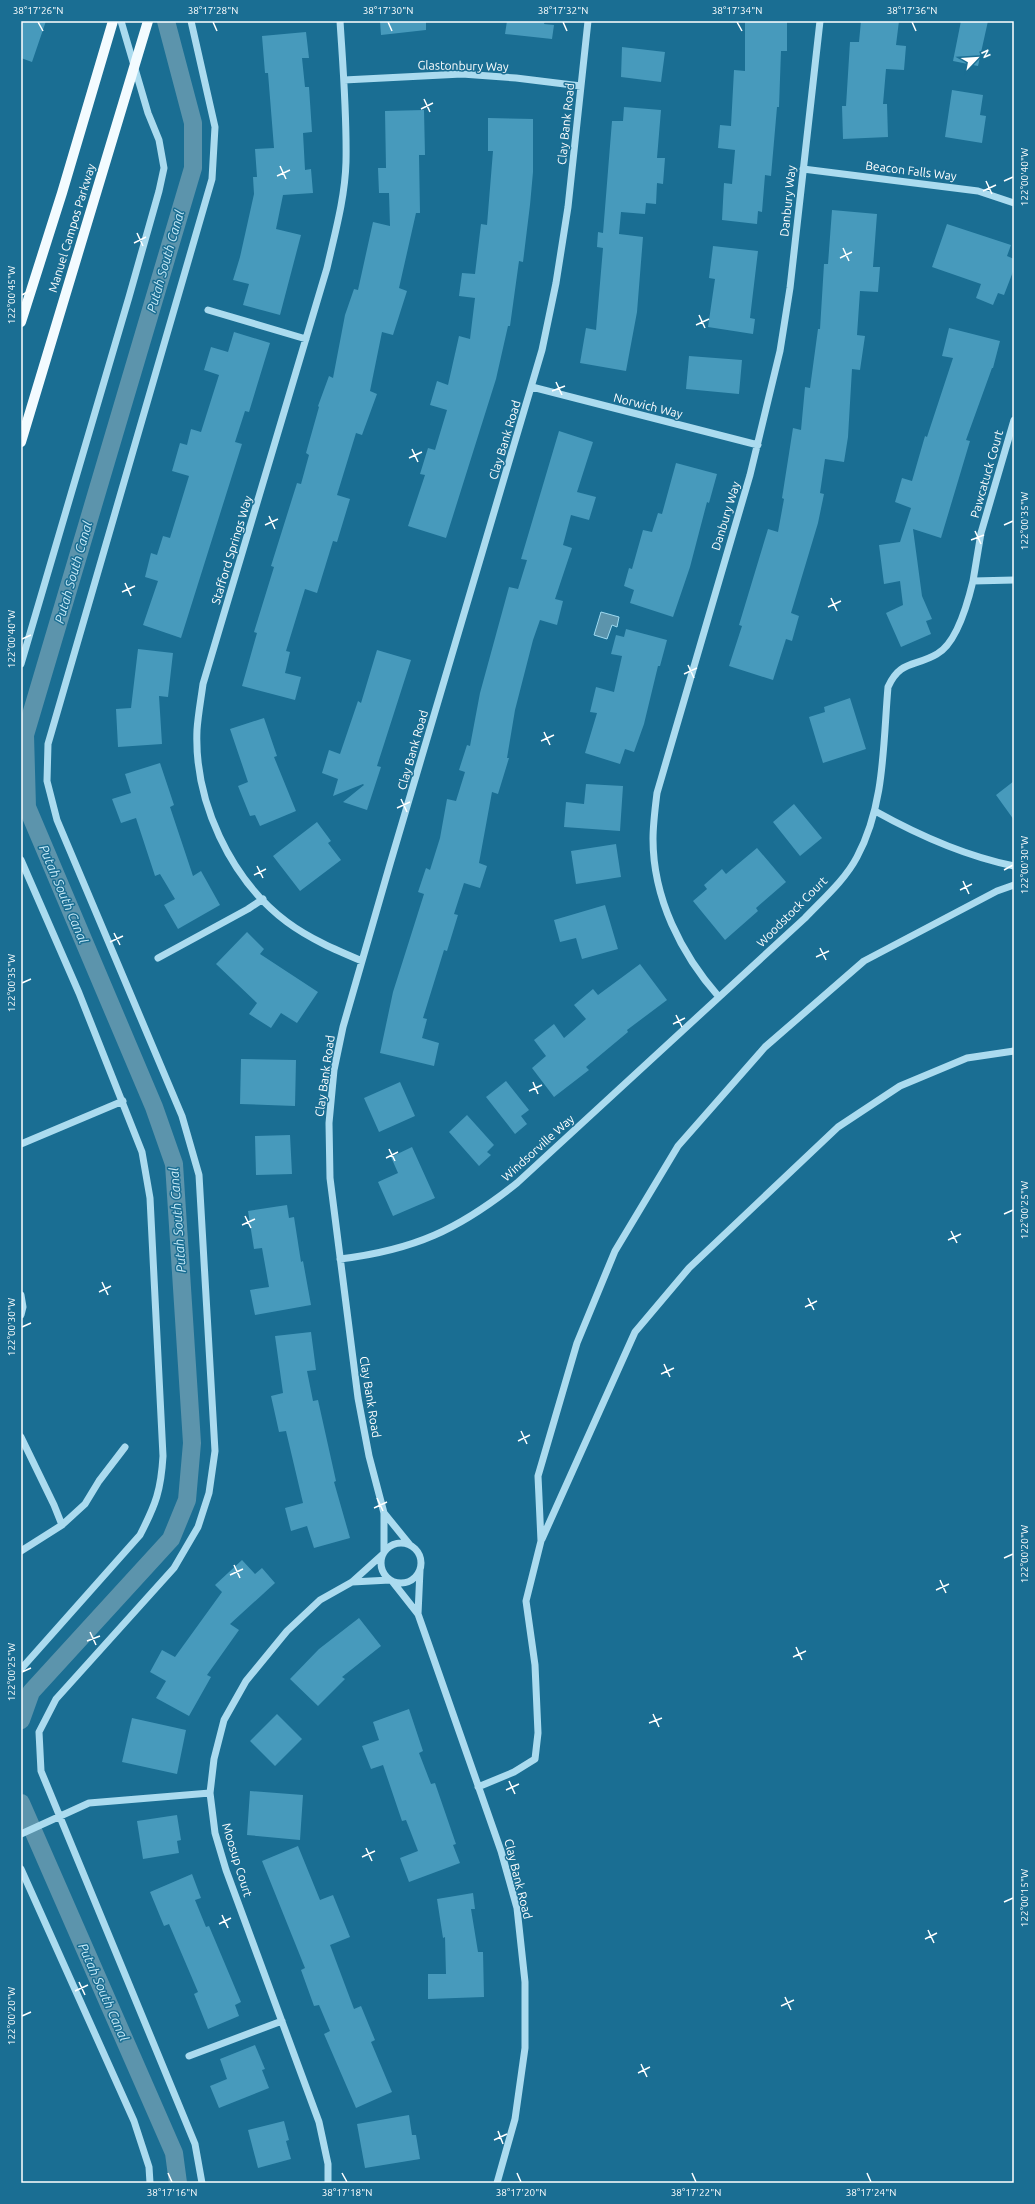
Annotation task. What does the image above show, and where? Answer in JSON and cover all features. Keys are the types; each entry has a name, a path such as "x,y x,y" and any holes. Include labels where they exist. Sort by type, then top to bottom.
{"main road":[{"name":"Manuel Campos Parkway","path":"21,322 62,193 113,21"},
{"name":"Manuel Campos Parkway","path":"21,442 147,26"}],"street":[{"path":"21,664 159,191 164,168 159,140 121,21"},
{"path":"191,21 215,127 212,179 48,744 47,781 57,820 182,1116 199,1175 206,1258 215,1451 209,1493 198,1526 174,1568 56,1699 39,1732 41,1772 195,2144 202,2183"},
{"name":"Stafford Springs Way","path":"340,21 344,80 346,164 340,214 306,339 203,684 197,730 201,775 207,803 221,839 239,869 263,899 286,921 311,938 362,961"},
{"name":"Clay Bank Road","path":"497,2183 515,2119 525,2048 526,1982 517,1908 501,1850 418,1614 383,1572 381,1566 384,1553 384,1513 369,1456 358,1398 330,1178 328,1123 334,1070 343,1027 532,387 556,283 568,207 588,21"},
{"name":"Danbury Way","path":"719,997 692,963 673,928 659,889 653,840 656,793 758,446 780,351 790,288 820,21"},
{"name":"Glastonbury Way","path":"344,80 462,74 516,78 581,86"},
{"name":"Beacon Falls Way","path":"803,169 978,191 1014,203"},
{"path":"208,310 306,339"},
{"name":"Norwich Way","path":"532,387 758,446"},
{"name":"Pawcatuck Court","path":"875,811 881,771 888,687 894,674 906,666 937,654 943,648 963,619 974,581 981,533 1014,420"},
{"path":"974,581 1014,580"},
{"path":"875,811 914,833 992,861 1014,866"},
{"name":"Woodstock Court","path":"719,997 805,918 832,889 857,858 875,811"},
{"path":"21,860 79,993 142,1152 150,1198 163,1456 161,1484 153,1510 140,1534 21,1669"},
{"path":"541,1541 538,1476 577,1342 615,1251 678,1146 765,1047 864,961 998,890 1014,885"},
{"path":"158,958 250,908 263,899"},
{"name":"Windsorville Way","path":"340,1259 389,1252 428,1239 459,1224 489,1206 517,1183 719,997"},
{"path":"478,1787 514,1772 535,1759 538,1733 535,1665 526,1601 541,1541 634,1332 690,1268 838,1127 900,1086 967,1058 1014,1051"},
{"path":"21,1144 123,1101"},
{"path":"21,1295 23,1307 21,1315"},
{"path":"21,1436 62,1525"},
{"path":"21,1551 62,1525 86,1504 99,1481 125,1447"},
{"name":"Clay Bank Road","path":"384,1513 420,1555 418,1614"},
{"path":"384,1553 396,1543 410,1545"},
{"name":"Moosup Court","path":"328,2183 328,2164 319,2122 226,1870 215,1833 210,1793 214,1759 224,1720 246,1680 287,1631 320,1600 352,1582 384,1553"},
{"path":"391,1580 404,1583 411,1580 420,1570"},
{"name":"Moosup Court","path":"352,1582 391,1580"},
{"path":"21,1834 89,1803 210,1793"},
{"path":"21,1869 134,2121 149,2166 150,2183"},
{"path":"189,2056 282,2021"}],"water":[{"path":"601,612 619,617 617,627 612,625 607,639 594,635"}],"building":[{"path":"21,21 46,21 32,62 21,58"},
{"path":"380,21 426,21 426,30 381,35"},
{"path":"507,21 545,21 544,24 554,25 552,39 505,34"},
{"path":"861,21 899,21 896,45 906,46 904,70 886,69 883,104 887,104 888,137 843,139 842,106 846,106 850,42 859,42"},
{"path":"961,21 988,21 978,66 953,61"},
{"path":"745,22 787,22 787,51 781,51 779,107 777,107 771,176 765,175 762,212 758,211 757,224 722,220 724,183 732,184 735,150 718,148 720,125 731,126 734,70 745,71"},
{"path":"306,32 309,58 302,58 305,87 309,87 312,132 303,133 305,170 311,169 313,193 283,195 276,229 301,235 280,315 243,305 249,284 233,280 240,257 254,194 253,177 257,177 255,149 274,148 268,73 265,73 262,36"},
{"path":"622,47 665,52 661,82 621,77"},
{"path":"952,90 983,95 980,115 986,116 982,143 945,137"},
{"path":"624,107 661,110 657,158 665,158 663,184 657,183 656,204 646,203 645,214 621,212 619,234 643,237 637,312 626,371 580,363 586,328 596,330 603,248 597,247 598,232 603,233 612,121 623,121"},
{"path":"424,110 425,155 419,155 420,213 416,213 399,288 407,291 393,335 382,332 370,391 377,394 362,435 356,433 337,495 350,499 337,542 333,541 317,593 305,589 286,651 290,652 285,673 301,677 295,700 242,686 257,633 254,632 274,567 271,566 297,483 301,484 309,455 306,453 319,407 318,406 329,376 333,378 345,315 354,289 358,290 373,222 390,226 389,193 379,193 378,168 386,168 385,111"},
{"path":"488,118 533,119 533,172 530,205 523,262 519,261 510,326 508,326 496,379 446,538 408,526 425,475 420,474 428,448 435,450 447,410 430,405 437,381 448,385 459,336 470,339 475,298 459,296 462,273 475,274 481,224 487,225 493,151 488,151"},
{"path":"832,210 877,214 873,267 880,267 878,292 860,291 857,335 865,336 860,370 852,369 848,437 844,462 825,459 820,493 824,494 818,523 791,613 799,616 792,641 786,639 773,680 729,666 742,626 739,625 768,529 778,532 784,499 782,498 793,428 801,430 805,387 810,388 818,329 820,329 824,264 828,264"},
{"path":"947,224 1011,245 1007,256 1014,259 1014,269 1004,295 998,293 993,305 976,298 981,284 932,267"},
{"path":"713,246 758,251 750,318 755,319 753,334 708,327 715,279 709,278"},
{"path":"949,328 1000,341 993,368 966,440 970,441 941,538 913,529 922,596 932,619 926,621 931,634 901,647 886,613 903,605 900,581 884,584 879,545 900,542 911,508 895,502 902,478 912,481 925,436 927,437 953,358 942,356"},
{"path":"234,332 270,343 249,412 245,411 235,442 242,444 181,638 143,625 158,581 145,577 151,553 157,555 163,536 170,538 189,476 172,471 180,443 187,445 191,429 201,432 219,375 204,370 211,347 228,352"},
{"path":"689,356 742,360 739,394 686,389"},
{"path":"559,431 593,442 577,492 596,497 589,520 571,515 563,545 572,548 555,599 563,601 557,625 540,620 533,640 515,710 507,758 509,758 498,794 492,792 479,863 487,866 480,888 464,883 454,914 458,915 447,951 444,950 423,1018 427,1019 422,1038 439,1043 434,1066 380,1053 393,992 424,894 418,892 426,868 430,870 440,838 447,799 456,801 465,772 459,770 467,745 470,746 480,693 509,587 518,589 527,560 521,559"},
{"path":"676,463 717,474 709,503 707,502 690,567 673,617 630,603 634,590 624,586 629,568 632,569 643,530 652,532 658,513 662,514"},
{"path":"626,629 667,640 660,666 658,666 644,724 634,752 625,749 620,764 585,753 597,713 590,712 596,687 614,692 622,656 611,654 616,635 624,637"},
{"path":"138,649 173,653 168,697 159,696 162,744 118,747 116,709 131,708"},
{"path":"377,650 411,660 377,766 381,767 367,810 343,802 364,785 363,784 333,796 338,779 322,773 329,750 340,754 358,701 361,703"},
{"path":"850,698 866,749 823,763 809,717 825,712 824,707"},
{"path":"264,718 277,756 274,757 296,811 260,826 255,815 250,816 238,786 248,782 230,729"},
{"path":"160,763 174,805 170,807 193,876 201,871 220,905 178,929 164,905 175,899 160,874 155,876 136,818 121,823 112,799 131,793 125,774"},
{"path":"1014,781 1014,820 996,795"},
{"path":"586,784 623,786 620,831 564,827 566,802 584,804"},
{"path":"794,804 822,838 800,856 773,822"},
{"path":"317,822 331,841 328,843 341,860 300,891 273,856"},
{"path":"616,844 621,877 576,884 571,851"},
{"path":"757,848 786,882 756,908 758,911 725,940 693,901 707,889 704,885 722,869 726,874"},
{"path":"605,905 618,949 582,959 576,938 560,942 554,920"},
{"path":"247,932 264,949 260,954 318,992 297,1023 281,1013 271,1028 249,1014 257,1003 216,964"},
{"path":"640,964 667,1000 627,1030 628,1032 586,1067 589,1070 554,1097 532,1068 546,1056 534,1040 554,1024 564,1038 586,1019 574,1005 593,989 598,995"},
{"path":"241,1059 296,1060 295,1106 240,1104"},
{"path":"506,1081 529,1110 521,1116 527,1124 515,1134 486,1097"},
{"path":"400,1082 415,1116 379,1132 364,1098"},
{"path":"467,1115 494,1145 487,1152 491,1155 479,1166 449,1132"},
{"path":"290,1135 292,1174 256,1175 255,1136"},
{"path":"412,1147 435,1198 393,1216 378,1182 398,1173 391,1157"},
{"path":"287,1205 289,1218 294,1217 301,1262 303,1261 311,1305 255,1315 250,1290 269,1287 262,1248 254,1249 248,1211"},
{"path":"311,1332 316,1370 307,1371 313,1401 318,1400 336,1481 334,1482 350,1538 314,1548 307,1526 291,1531 285,1508 303,1503 286,1431 279,1432 271,1396 283,1393 275,1336"},
{"path":"242,1560 255,1574 262,1568 275,1583 230,1624 239,1630 207,1675 211,1677 189,1716 156,1698 166,1681 150,1672 162,1650 175,1657 222,1592 215,1585"},
{"path":"359,1618 381,1646 342,1677 345,1679 318,1706 290,1679 319,1649"},
{"path":"409,1709 423,1751 419,1753 431,1784 435,1783 456,1844 453,1845 460,1863 409,1882 400,1858 418,1851 406,1820 402,1821 383,1765 371,1769 362,1746 379,1740 373,1722"},
{"path":"277,1714 302,1739 275,1766 250,1741"},
{"path":"132,1718 186,1730 177,1774 122,1762"},
{"path":"250,1791 303,1795 300,1840 247,1835"},
{"path":"177,1815 181,1840 177,1841 179,1853 143,1859 137,1821"},
{"path":"298,1846 320,1900 333,1895 350,1937 330,1945 354,2009 361,2006 375,2040 371,2042 392,2092 356,2108 324,2034 330,2031 319,2005 314,2006 301,1970 305,1968 262,1861"},
{"path":"192,1874 201,1898 195,1900 206,1927 209,1926 241,2002 235,2005 239,2016 208,2029 194,1994 198,1992 169,1924 164,1926 150,1892"},
{"path":"473,1893 475,1909 471,1909 478,1952 483,1952 484,1997 428,1999 428,1974 446,1974 445,1937 443,1938 437,1899"},
{"path":"255,2045 265,2069 262,2070 269,2088 219,2108 210,2086 227,2079 220,2059"},
{"path":"409,2115 412,2135 416,2135 420,2159 365,2168 357,2124"},
{"path":"284,2121 289,2140 286,2141 291,2159 258,2168 248,2130"}],"waterway":[{"name":"Putah South Canal","path":"21,1720 31,1692 171,1539 187,1500 192,1443 174,1164 154,1107 27,807 25,735 193,168 193,123 166,21"},
{"name":"Putah South Canal","path":"21,1803 174,2153 178,2183"}]}
